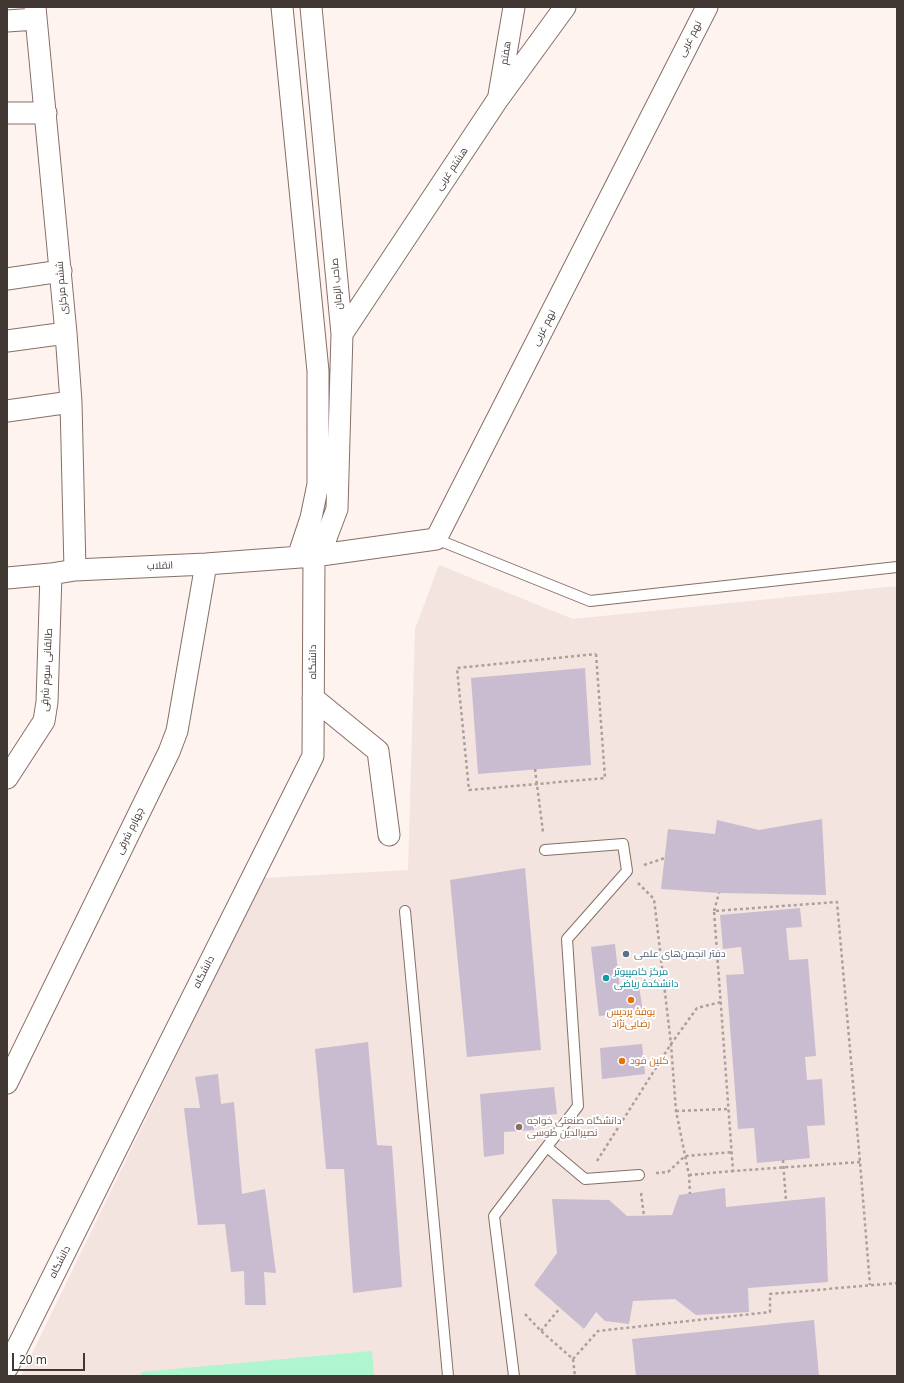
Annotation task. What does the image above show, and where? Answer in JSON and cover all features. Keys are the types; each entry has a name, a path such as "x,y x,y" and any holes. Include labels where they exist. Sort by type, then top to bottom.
{"street":[{"path":"282,7 318,370 318,484 311,518 306,556 436,539"},
{"name":"صاحب الزمان","path":"306,556 326,538 337,509 342,334 311,7"},
{"name":"هفتم","path":"498,99 514,7"},
{"name":"هشتم غربی","path":"342,334 498,99 564,7"},
{"name":"نهم غربی","path":"436,539 707,7"},
{"path":"7,21 35,13"},
{"name":"ششم مرکزی","path":"35,13 61,272 71,402 75,570"},
{"path":"7,113 46,112"},
{"path":"7,279 61,272"},
{"path":"7,341 66,333"},
{"path":"7,411 71,402"},
{"name":"انقلاب","path":"7,578 75,570 206,564 306,556"},
{"name":"دانشگاه","path":"7,1368 313,756 313,698 306,556"},
{"name":"چهارم شرقی","path":"7,1083 169,752 177,732 206,564"},
{"name":"طالقانی سوم شرقی","path":"7,778 44,721 47,702 51,574"},
{"path":"313,698 378,751 389,835"}],"lane":[{"path":"436,539 590,601 897,567"},
{"path":"514,1376 494,1216 578,1106 567,939 627,871 623,844 546,850"},
{"path":"405,910 448,1376"},
{"path":"547,1147 585,1179 639,1175"}],"path":[{"path":"596,654 605,778 537,784 469,790 457,668 596,654"},
{"path":"535,769 546,850"},
{"path":"665,858 627,871 654,899 671,1044 676,1110 689,1175 690,1194"},
{"path":"720,893 714,911 728,1109 734,1171"},
{"path":"714,911 837,902 870,1285"},
{"path":"585,1179 671,1044 697,1008 721,1002"},
{"path":"676,1110 728,1109"},
{"path":"668,1172 685,1156 732,1152"},
{"path":"783,1160 786,1201"},
{"path":"689,1175 860,1162"},
{"path":"639,1175 644,1216"},
{"path":"573,1359 598,1331 770,1312 770,1294 897,1283"},
{"path":"504,1292 542,1331 573,1359 575,1376"},
{"path":"542,1331 560,1308"}],"shaded area":[{"name":"دانشگاه صنعتی خواجه نصیرالدین طوسی","path":"439,565 573,619 897,586 897,1376 21,1376 263,878 408,870 415,629"}],"green space":[{"path":"372,1351 374,1376 141,1376 141,1372"}],"building":[{"path":"585,668 591,765 478,774 471,678"},
{"path":"822,819 826,895 719,893 661,889 668,829 715,834 717,820 759,830"},
{"path":"525,868 541,1050 467,1057 450,880"},
{"path":"800,908 802,927 786,928 789,960 808,959 816,1056 805,1057 807,1080 822,1079 825,1125 807,1126 810,1158 757,1163 754,1128 738,1129 726,975 744,974 741,947 723,949 720,915"},
{"name":"مرکز کامپیوتر دانشکدهٔ ریاضی","path":"615,944 620,989 639,986 643,1012 599,1016 591,947"},
{"path":"368,1042 377,1145 392,1146 402,1287 353,1293 344,1169 326,1169 315,1049"},
{"name":"کلین فود","path":"642,1044 645,1074 602,1079 600,1048"},
{"path":"218,1074 221,1104 234,1102 242,1194 265,1189 276,1273 264,1272 266,1305 245,1305 244,1271 231,1272 225,1224 198,1225 184,1108 200,1108 195,1077"},
{"path":"554,1087 557,1114 534,1116 534,1130 504,1132 504,1154 484,1157 480,1094"},
{"path":"725,1188 726,1207 825,1197 828,1282 748,1288 749,1312 696,1315 675,1299 633,1301 629,1324 605,1321 596,1312 584,1329 534,1285 557,1253 552,1199 609,1200 627,1216 672,1215 679,1195"},
{"path":"814,1320 819,1376 636,1376 632,1339"}],"place":[{"name":"دفتر انجمن‌های علمی","path":"626,954"},
{"name":"مرکز کامپیوتر دانشکدهٔ ریاضی","path":"606,978"},
{"name":"بوفهٔ پردیس رضایی‌نژاد","path":"631,1000"},
{"name":"کلین فود","path":"622,1061"},
{"name":"دانشگاه صنعتی خواجه نصیرالدین طوسی","path":"519,1127"}]}
